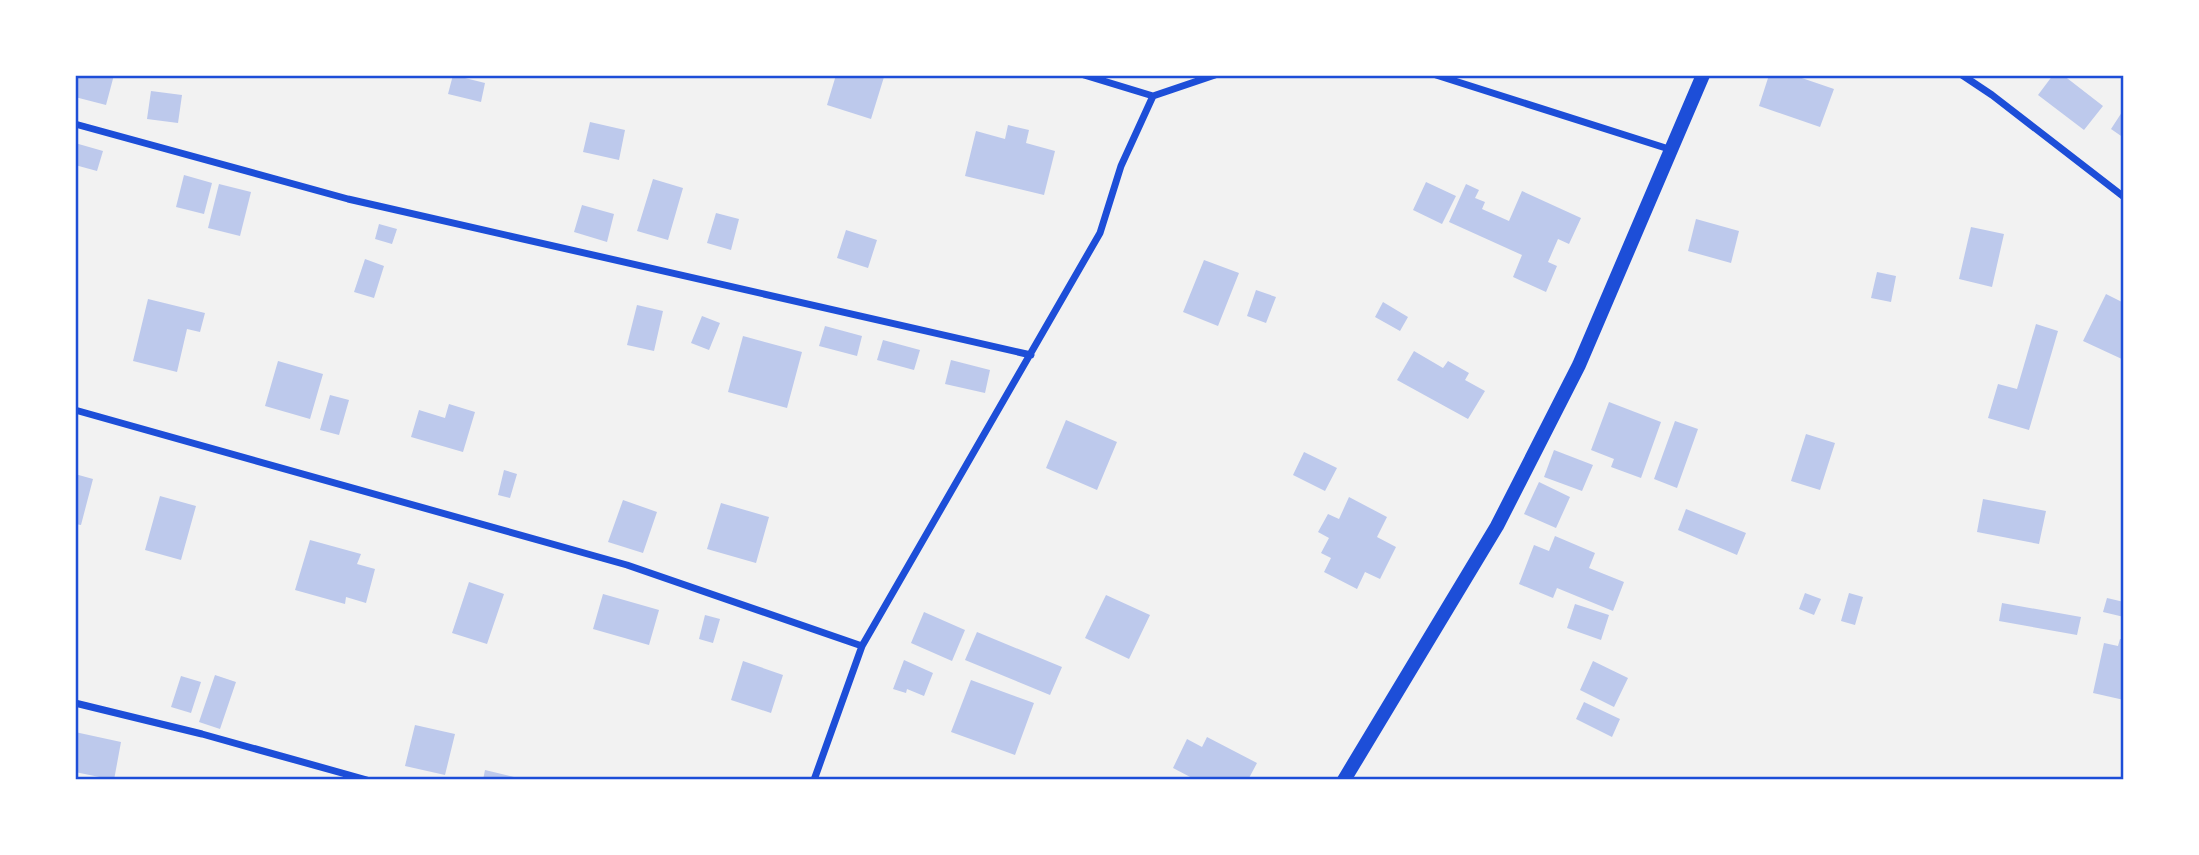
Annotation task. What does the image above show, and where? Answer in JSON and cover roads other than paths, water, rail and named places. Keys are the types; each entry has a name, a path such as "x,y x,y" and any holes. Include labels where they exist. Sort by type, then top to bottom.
{"main road":[{"path":"1344,780 1497,526 1579,365 1703,75"}],"street":[{"path":"1084,75 1153,96 1215,75"},
{"path":"1436,75 1672,150"},
{"path":"1962,75 1992,94 2124,197"},
{"path":"814,780 862,646 1100,233 1121,166 1153,96"},
{"path":"75,124 348,199 1031,355"},
{"path":"75,411 627,565 862,646"},
{"path":"75,703 202,734 367,780"}]}
